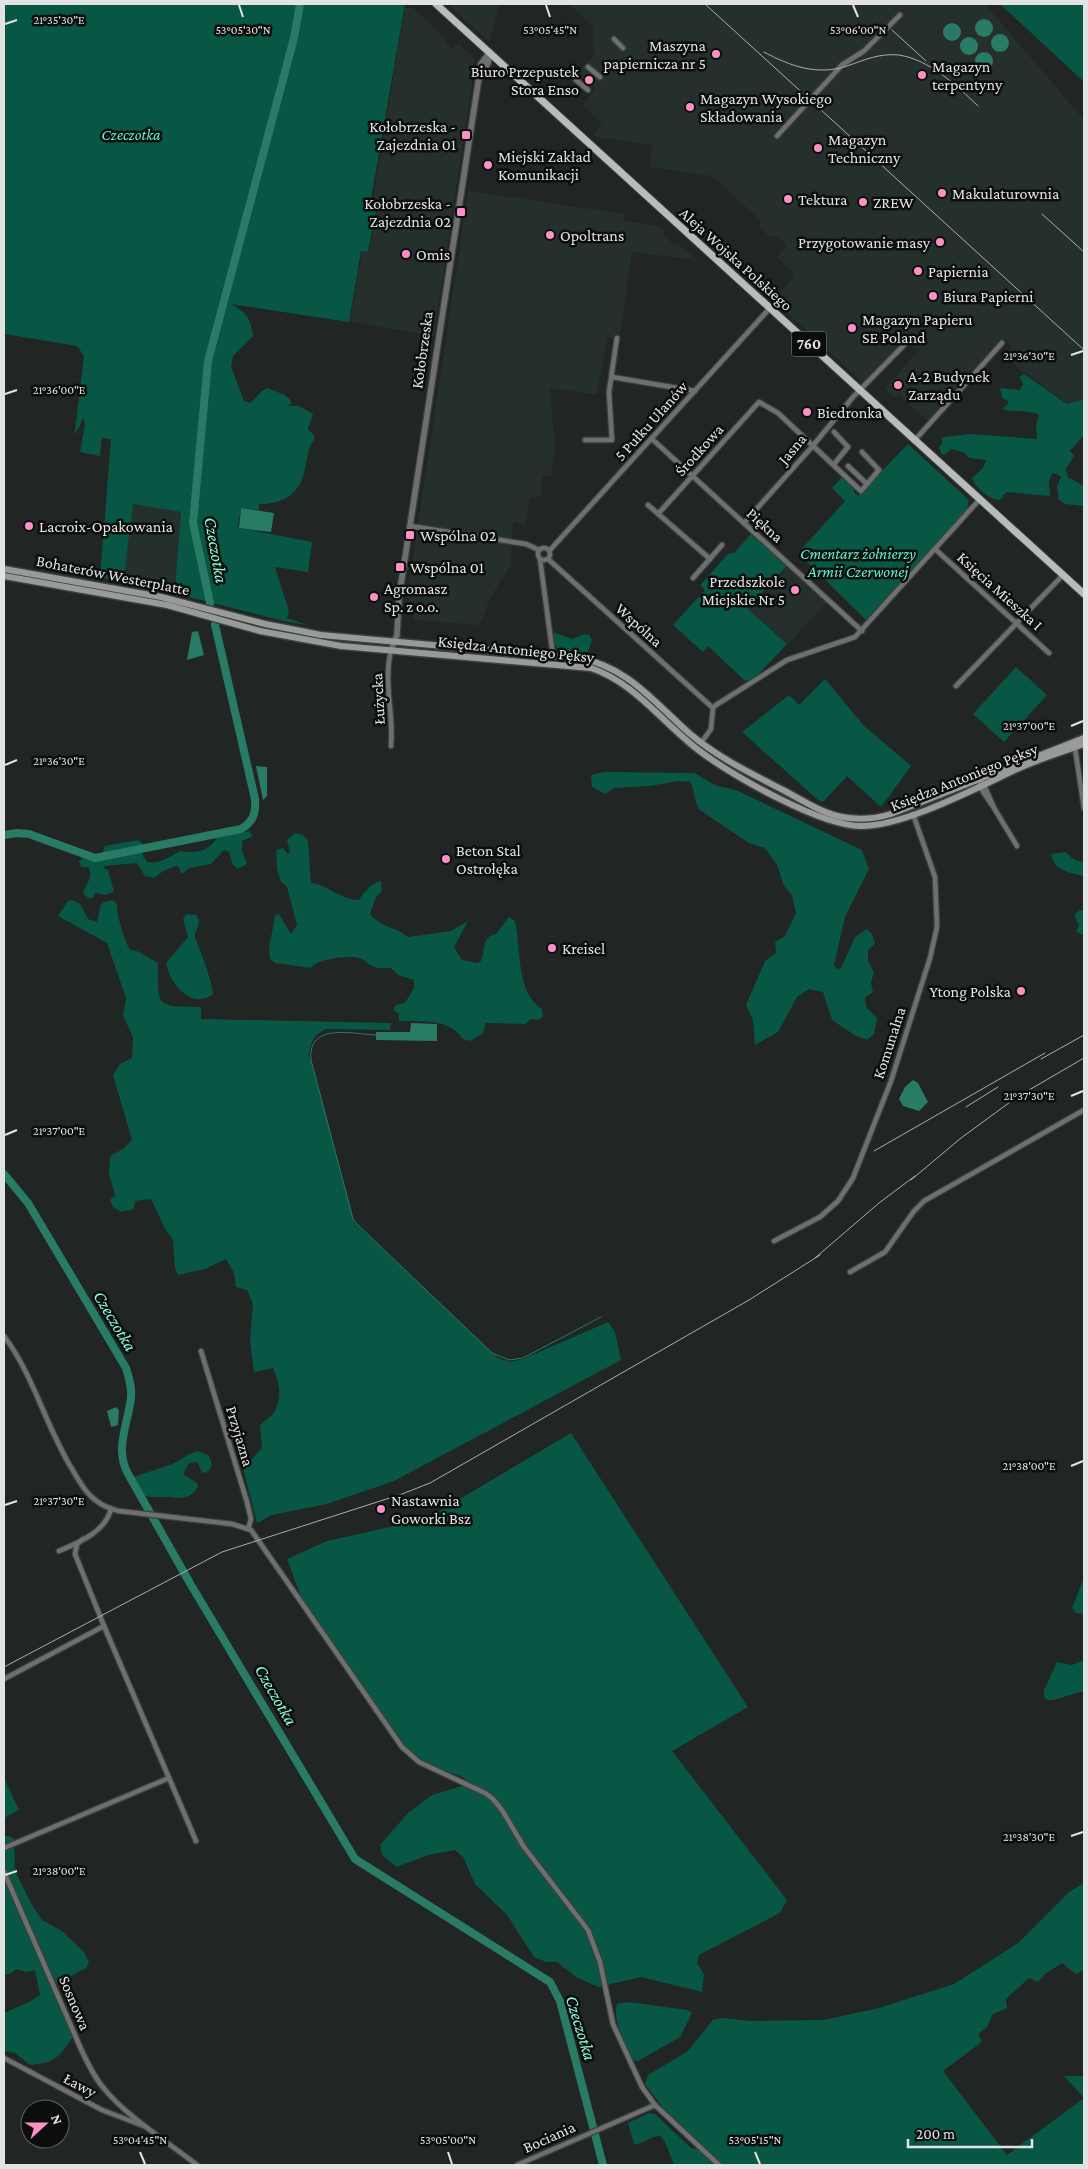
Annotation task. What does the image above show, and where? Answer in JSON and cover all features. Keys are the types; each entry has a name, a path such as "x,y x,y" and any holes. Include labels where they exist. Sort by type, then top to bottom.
{"main road":[{"name":"Aleja Wojska Polskiego","path":"436,4 1084,594"},
{"name":"Bohaterów Westerplatte","path":"4,569 154,595 302,632 393,643"},
{"name":"Bohaterów Westerplatte","path":"4,576 145,601 302,640 391,650"},
{"name":"Księdza Antoniego Pęksy","path":"393,643 593,661 622,674 701,743 731,763 814,807 849,818 873,818 891,814 1084,738"},
{"name":"Księdza Antoniego Pęksy","path":"391,650 577,665 596,670 614,677 629,688 684,738 713,760 813,815 833,822 862,826 884,824 913,814 982,786 1022,767 1084,744"}],"street":[{"path":"777,136 842,65 864,51 900,15"},
{"path":"614,39 623,48"},
{"name":"Kołobrzeska","path":"391,650 397,635 396,626 410,526 451,250 480,79 488,63 490,52"},
{"path":"588,67 600,77"},
{"path":"576,80 588,90"},
{"name":"5 Pułku Ułanów","path":"550,550 770,308"},
{"path":"585,440 612,440 609,396 618,338"},
{"path":"914,441 1002,343"},
{"name":"Jasna","path":"744,523 859,391 905,344"},
{"path":"612,377 695,391"},
{"name":"Środkowa","path":"658,514 759,402 778,413 813,444"},
{"path":"834,432 848,447 834,464"},
{"name":"Piękna","path":"652,439 862,630"},
{"path":"813,444 861,491 880,469 862,452"},
{"path":"848,466 867,484"},
{"path":"701,743 711,729 713,708 787,660 855,637 980,499"},
{"path":"648,505 710,560"},
{"path":"410,526 526,544 539,550"},
{"path":"693,578 722,546"},
{"path":"539,550 544,547 550,550 548,559 540,559"},
{"name":"Księcia Mieszka I","path":"935,549 1049,652"},
{"path":"539,550 538,554 553,656"},
{"name":"Wspólna","path":"548,559 713,708"},
{"path":"956,686 1063,575"},
{"name":"Łużycka","path":"391,650 387,688 393,718 392,746"},
{"path":"1075,748 1084,808"},
{"path":"980,778 982,786 1016,846"},
{"name":"Komunalna","path":"774,1241 820,1217 838,1201 853,1178 891,1081 930,958 937,926 935,877 913,814"},
{"path":"850,1272 885,1252 914,1211 930,1197 1084,1110"},
{"path":"4,1336 23,1370 58,1444 76,1475 94,1499 111,1509 232,1524 248,1528 255,1534 402,1747 419,1762 464,1781 493,1799 524,1848 579,1916 588,1930 600,1962 613,2024 642,2087 655,2105 719,2165"},
{"name":"Przyjazna","path":"202,1352 247,1502 251,1519 248,1528"},
{"path":"59,1551 100,1528 108,1520 111,1509"},
{"path":"83,1539 77,1544 75,1554 196,1841"},
{"path":"4,1679 104,1626"},
{"path":"4,1848 169,1778"},
{"name":"Sosnowa","path":"4,1872 93,2073 106,2091 148,2127"},
{"name":"Ławy","path":"4,2058 102,2110 148,2127"},
{"name":"Bociania","path":"517,2165 655,2105"},
{"path":"148,2127 197,2165"}],"shaded area":[{"path":"448,4 499,4 489,42"},
{"path":"569,4 985,4 1084,120 1084,415 1005,358 1011,349 1011,345 1005,339 928,421 899,395 895,398 885,389 919,350 904,343 867,382 865,379 862,382 773,300 794,277 792,271 777,257 787,245 777,237 769,236 758,226 762,222 712,176 649,167 652,145 596,137 593,134 602,123 583,105 595,88 577,73 594,55 593,26"},
{"path":"405,8 413,8 442,36 451,49 459,44 473,57 475,63 434,336 350,321 362,252 369,252 379,200 373,198"},
{"path":"984,19 990,22 993,28 990,34 984,37 978,34 975,28 978,22"},
{"path":"952,23 958,26 961,32 958,38 952,41 946,38 943,32 946,26"},
{"path":"1000,34 1006,37 1009,43 1006,49 1000,52 994,49 991,43 994,37"},
{"path":"969,37 975,40 978,46 975,52 969,55 963,52 960,46 963,40"},
{"path":"984,52 990,55 993,61 990,67 984,70 978,67 975,61 978,55"},
{"path":"468,191 625,214 624,220 660,227 665,232 663,234 674,245 677,243 697,260 632,252 619,339 607,337 597,395 550,388 555,449 551,476 543,476 540,497 530,497 525,524 513,522 511,565 490,598 480,625 414,620 408,591"},
{"path":"133,504 181,512 175,586 124,577"},
{"path":"241,508 274,513 271,532 239,528"},
{"path":"788,567 827,602 788,644 750,610"},
{"path":"198,631 204,655 187,660 192,632"},
{"path":"256,766 267,767 267,796 263,800"},
{"path":"411,1023 437,1024 437,1041 376,1040 376,1032 410,1032"},
{"path":"913,1080 918,1083 928,1102 919,1111 903,1106 899,1099 905,1087"},
{"path":"116,1407 119,1410 118,1425 111,1427 107,1411"}],"green space":[{"path":"4,4 405,4 371,199 378,200 368,252 361,251 349,322 231,304 247,317 253,336 233,356 231,366 244,401 250,403 267,388 285,395 291,400 291,404 288,406 299,406 313,414 308,429 314,435 314,440 298,487 288,497 274,503 259,504 259,510 241,508 238,526 240,528 312,542 308,572 275,567 289,611 287,618 307,625 283,621 150,587 151,582 175,586 181,512 133,504 124,577 133,579 135,585 100,577 111,439 102,438 100,456 80,452 85,424 83,418 73,436 84,356 77,346 4,334"},
{"path":"1000,4 1084,4 1084,82"},
{"path":"1024,374 1067,404 1083,400 1084,394 1084,435 1070,451 1074,456 1066,469 1068,477 1084,486 1084,506 1065,504 1059,500 1057,487 1061,477 1055,473 1052,474 1049,481 1050,496 1006,492 1000,500 992,498 980,489 972,478 983,468 986,460 969,458 965,453 952,449 944,455 941,453 939,446 942,444 942,438 945,437 970,434 1037,439 1036,425 1039,415 1031,412 1002,409 1008,404 1008,401 1002,398 1000,388 1020,390 1023,384 1019,377"},
{"name":"Cmentarz żołnierzy Armii Czerwonej","path":"908,444 969,500 967,510 866,620 798,553 845,501 832,488 843,476 856,487 853,491 858,496"},
{"path":"751,534 787,566 748,609 787,644 754,679 745,681 708,646 703,652 673,625 705,590 700,585 728,554 734,553"},
{"path":"553,632 572,639 584,634 589,635 592,640 588,652 558,650 554,644"},
{"path":"1016,667 1047,695 1004,742 973,714"},
{"path":"825,679 864,726 911,766 881,807 847,776 823,802 818,800 742,732 789,695 799,705"},
{"path":"605,772 694,773 715,785 738,791 862,850 869,869 845,917 834,965 837,969 841,968 855,937 867,929 872,934 875,944 868,950 868,961 874,972 871,983 873,992 865,998 866,1007 877,1018 874,1034 867,1040 856,1036 832,1020 823,992 809,989 797,997 778,1032 755,1045 753,1020 746,1005 765,961 776,953 775,942 785,936 796,913 792,895 784,886 777,865 765,848 749,843 700,810 690,782 678,781 650,786 614,788 605,794 592,787 591,775"},
{"path":"249,831 253,836 242,841 242,851 247,864 238,869 233,865 229,852 224,850 211,864 189,868 182,874 178,866 165,870 154,878 145,876 137,863 104,866 108,870 114,891 106,895 95,893 93,898 88,898 83,893 89,880 90,871 88,867 81,867 79,861 84,857 88,860 100,859 105,846 138,840 143,844 141,852 147,862 152,863 164,860 181,851 192,852 206,849 217,838"},
{"path":"295,833 303,835 308,841 311,883 323,886 347,898 359,900 371,886 381,881 382,891 376,897 370,914 378,922 408,937 451,931 468,921 454,947 462,960 477,963 481,961 486,940 491,935 496,934 509,917 515,921 524,982 534,1002 542,1009 543,1017 538,1020 531,1019 525,1024 486,1023 483,1033 470,1041 463,1039 457,1032 443,1024 399,1021 399,1014 393,1010 396,1005 405,1003 414,988 414,980 398,975 391,968 374,967 354,957 326,960 319,962 311,968 275,963 270,959 269,948 275,916 279,914 291,934 297,925 287,887 281,882 277,869 276,850 283,848 288,854 290,852 287,840"},
{"path":"1065,852 1075,860 1084,862 1084,876 1063,870 1055,864 1051,854"},
{"path":"72,900 80,904 88,919 97,922 101,904 109,901 115,902 121,928 130,950 137,951 158,963 158,989 162,1002 167,1005 201,1007 201,1019 391,1023 390,1030 326,1029 316,1036 312,1042 309,1054 354,1222 498,1358 510,1362 523,1359 608,1322 615,1332 621,1360 394,1481 327,1504 272,1515 257,1523 243,1468 262,1448 260,1426 272,1415 278,1404 277,1380 273,1368 254,1372 250,1340 253,1304 247,1290 236,1287 234,1273 226,1259 205,1269 178,1275 175,1268 173,1240 165,1229 151,1199 135,1201 134,1209 121,1212 113,1207 110,1200 115,1195 109,1174 110,1156 123,1149 132,1140 113,1075 120,1064 132,1058 133,1037 123,1016 126,998 107,943 58,916 68,901"},
{"path":"1080,910 1084,910 1084,934 1076,931 1079,925 1074,915"},
{"path":"187,914 196,915 199,921 195,937 208,973 213,994 205,998 189,997 182,992 176,986 166,963 188,937 183,919"},
{"path":"571,1433 748,1707 672,1751 787,1900 780,1913 699,1955 697,1963 704,1974 702,1992 641,1977 598,1987 576,1977 557,1962 546,1962 534,1957 507,1915 475,1884 463,1857 455,1850 428,1855 397,1867 382,1855 380,1845 408,1813 432,1795 465,1785 465,1778 428,1764 403,1745 301,1597 287,1559 327,1541 426,1519"},
{"path":"198,1451 208,1455 212,1465 206,1473 202,1472 197,1462 189,1463 183,1474 197,1483 198,1487 189,1496 182,1498 152,1497 138,1491 133,1477 170,1465"},
{"path":"1084,1578 1084,1614 1076,1613 1072,1608"},
{"path":"1084,1660 1084,1691 1053,1700 1048,1700 1044,1697 1044,1690 1057,1662 1072,1665"},
{"path":"4,1778 19,1810 4,1818"},
{"path":"9,1836 14,1839 15,1871 32,1905 42,1920 62,1931 84,1952 89,1962 86,1968 52,1986 74,2035 61,2053 52,2060 39,2064 30,2065 15,2053 4,2051 4,2013 40,1995 35,1970 26,1972 16,1969 10,1974 4,1974 4,1837"},
{"path":"1084,1883 1084,1970 1076,1974 1062,1963 1045,1974 1038,1982 1029,1978 1006,1999 1007,2008 993,2014 987,2027 978,2034 982,2042 943,2071 1007,2155 1084,2098 1084,2165 674,2165 665,2142 660,2136 634,2144 628,2123 649,2113 655,2114 691,2148 696,2149 697,2141 663,2108 645,2084 648,2075 688,2051 713,2020 721,2018 751,2021 824,2020 879,2008 954,1984 1018,1943 1069,1892"},
{"path":"629,2002 688,2010 692,2013 680,2037 638,2061 633,2060 620,2033 616,2018 617,2004"},
{"path":"1064,2076 1084,2076 1084,2098"}],"waterway":[{"name":"Czeczotka","path":"210,603 193,523 208,361 294,38 300,4"},
{"name":"Czeczotka","path":"4,835 29,834 95,858 241,829 248,823 254,813 255,799 215,625"},
{"path":"376,1035 344,1032 333,1033 324,1035 316,1040 312,1048 311,1060 353,1219 492,1353 509,1360 523,1358 601,1317"},
{"name":"Czeczotka","path":"4,1174 28,1203 126,1368 131,1394 123,1435 122,1454 127,1472 191,1585 355,1859 550,1982 560,2001 603,2165"}],"railway":[{"path":"705,4 1084,350"},
{"path":"892,30 926,61"},
{"path":"764,52 784,62 814,70 836,69 885,55 899,55 921,62 942,74 978,106"},
{"path":"1042,214 1084,252"},
{"path":"1041,1059 1084,1035"},
{"path":"874,1151 1045,1053"},
{"path":"911,1180 961,1138 1017,1097 1084,1058"},
{"path":"966,1107 998,1087"},
{"path":"815,1258 879,1203 915,1176"},
{"path":"4,1667 222,1552 402,1494 430,1483 749,1300 820,1255"}],"place":[{"name":"Maszyna papiernicza nr 5","path":"716,54"},
{"name":"Magazyn terpentyny","path":"922,75"},
{"name":"Biuro Przepustek Stora Enso","path":"589,80"},
{"name":"Magazyn Wysokiego Składowania","path":"690,107"},
{"name":"Kołobrzeska - Zajezdnia 01","path":"466,135"},
{"name":"Magazyn Techniczny","path":"818,148"},
{"name":"Miejski Zakład Komunikacji","path":"488,165"},
{"name":"Makulaturownia","path":"942,193"},
{"name":"Tektura","path":"788,199"},
{"name":"ZREW","path":"863,202"},
{"name":"Kołobrzeska - Zajezdnia 02","path":"461,212"},
{"name":"Opoltrans","path":"550,235"},
{"name":"Przygotowanie masy","path":"940,242"},
{"name":"Omis","path":"406,254"},
{"name":"Papiernia","path":"918,271"},
{"name":"Biura Papierni","path":"933,296"},
{"name":"Magazyn Papieru SE Poland","path":"852,328"},
{"name":"A-2 Budynek Zarządu","path":"898,385"},
{"name":"Biedronka","path":"807,412"},
{"name":"Lacroix-Opakowania","path":"29,526"},
{"name":"Wspólna 02","path":"410,535"},
{"name":"Wspólna 01","path":"400,567"},
{"name":"Przedszkole Miejskie Nr 5","path":"795,590"},
{"name":"Agromasz Sp. z o.o.","path":"374,597"},
{"name":"Beton Stal Ostrołęka","path":"446,859"},
{"name":"Kreisel","path":"552,948"},
{"name":"Ytong Polska","path":"1021,991"},
{"name":"Nastawnia Goworki Bsz","path":"381,1509"}]}
